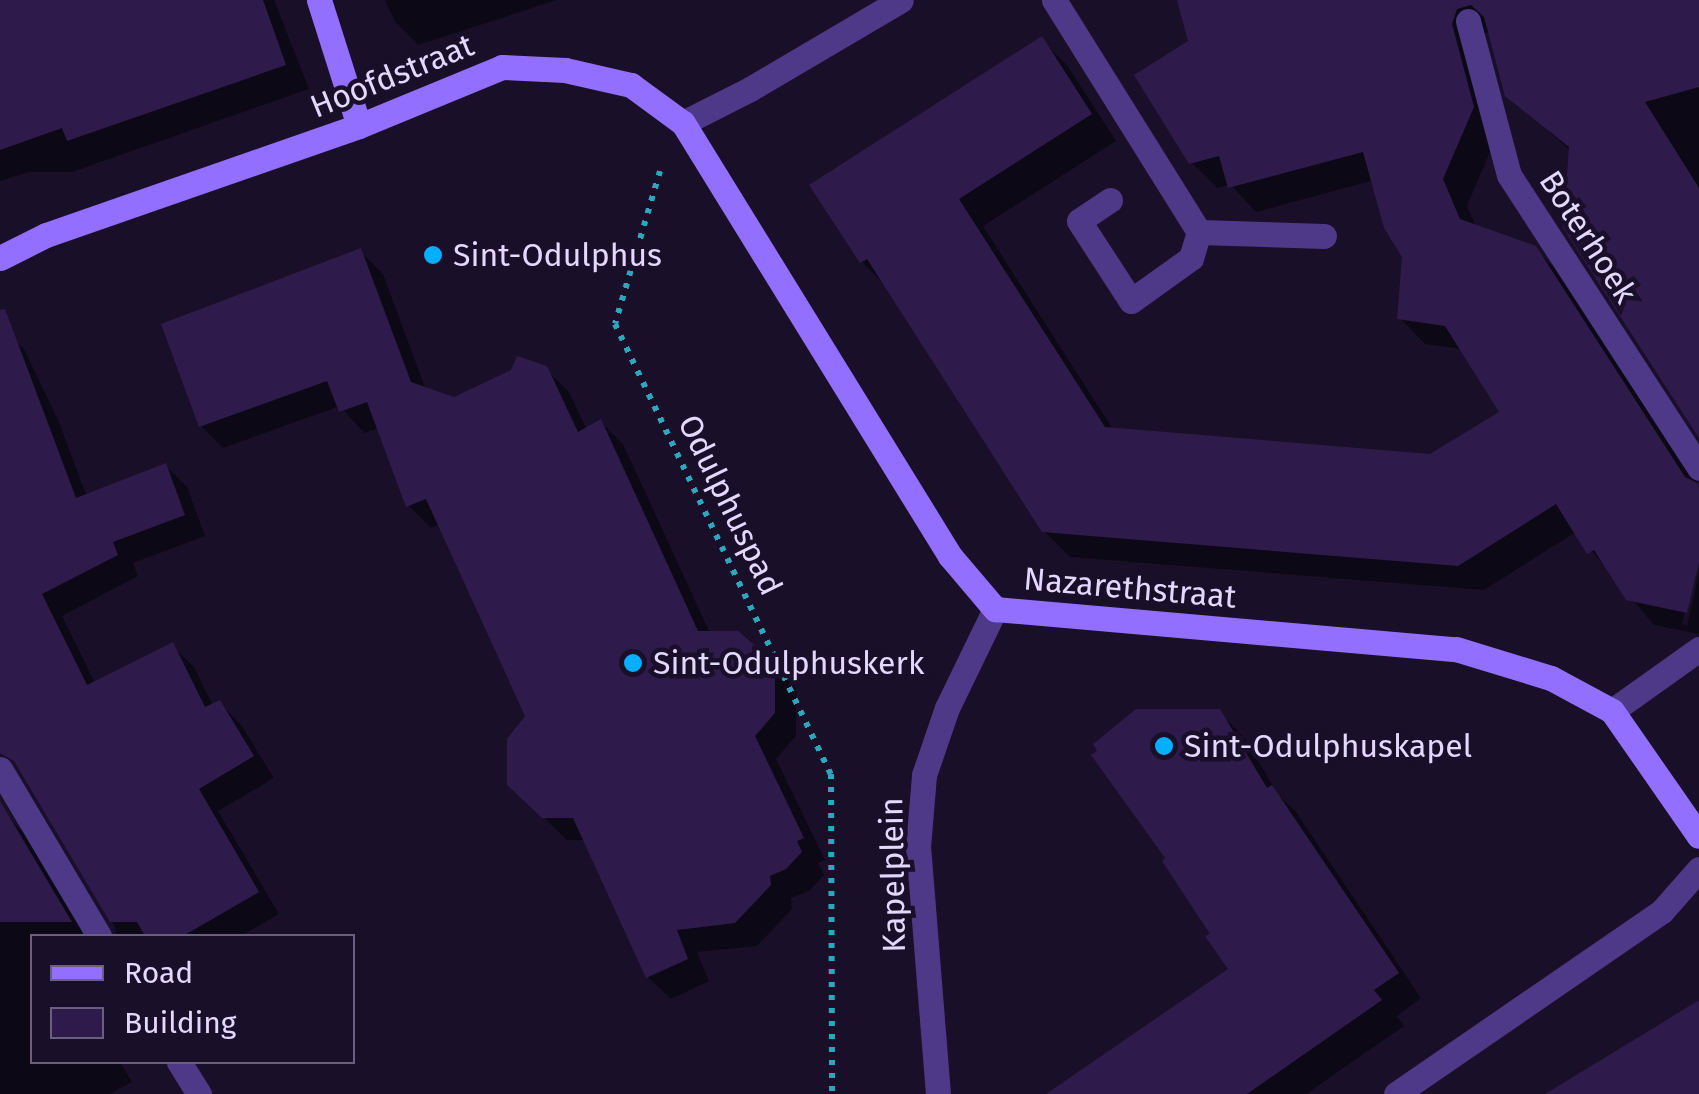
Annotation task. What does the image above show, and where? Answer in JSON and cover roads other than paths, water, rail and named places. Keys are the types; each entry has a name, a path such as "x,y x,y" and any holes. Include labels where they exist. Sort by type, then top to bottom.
{"street":[{"path":"319,0 360,126"},
{"path":"683,123 750,90 901,0"},
{"path":"1054,0 1199,232 1191,258 1130,301 1079,221 1110,200"},
{"name":"Boterhoek","path":"1468,21 1509,175 1699,468"},
{"name":"Hoofdstraat","path":"0,258 46,235 360,126 502,67 565,70 631,85 683,123"},
{"name":"Nazarethstraat","path":"683,123 950,556 995,608 1456,649 1551,678 1612,711 1699,836"},
{"path":"1199,232 1324,236"},
{"name":"Kapelplein","path":"938,1094 918,847 924,776 947,708 995,608"},
{"path":"1612,711 1699,648"},
{"path":"1,773 98,934"},
{"path":"1396,1094 1662,911 1699,869"},
{"path":"180,1064 199,1094"}],"place":[{"name":"Sint-Odulphus","path":"433,255"},
{"name":"Sint-Odulphuskerk","path":"633,663"},
{"name":"Sint-Odulphuskapel","path":"1164,746"}]}
